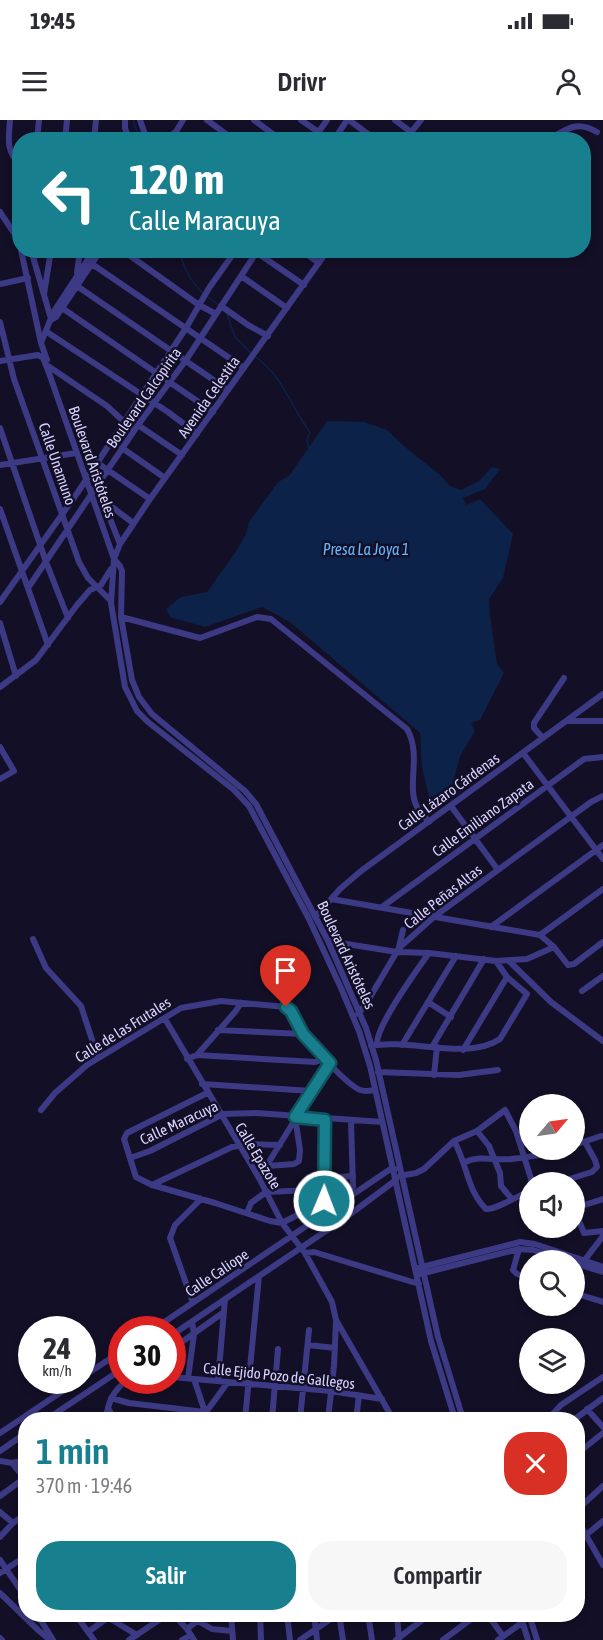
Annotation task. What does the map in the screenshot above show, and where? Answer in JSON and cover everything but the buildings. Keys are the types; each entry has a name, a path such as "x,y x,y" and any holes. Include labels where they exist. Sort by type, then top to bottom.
{"street":[{"path":"10,120 9,148 12,155"},
{"path":"207,120 223,132"},
{"path":"254,120 270,132"},
{"path":"301,120 318,132 327,120"},
{"path":"338,132 348,120 365,132"},
{"path":"395,120 411,132 421,120"},
{"path":"562,132 576,124 584,125 597,132"},
{"path":"0,212 12,229"},
{"name":"Boulevard Aristóteles","path":"23,258 49,370 114,559 122,571 121,617 132,680 138,698 249,806 309,920 354,1017 367,1056 387,1144 399,1178 419,1271 426,1285 442,1351 462,1412"},
{"path":"33,258 51,320"},
{"path":"44,296 50,258"},
{"path":"76,277 79,258"},
{"path":"41,343 53,313 89,258"},
{"path":"51,320 56,317 96,258"},
{"path":"133,258 199,305 219,309 268,336"},
{"name":"Boulevard Calcopirita","path":"0,602 62,515 231,258"},
{"name":"Boulevard Calcopirita","path":"28,588 122,448 186,360 253,258"},
{"path":"267,258 304,285"},
{"path":"312,258 319,263"},
{"name":"Avenida Celestita","path":"114,559 120,544 150,499 322,258"},
{"path":"92,264 244,368"},
{"path":"241,276 287,308"},
{"path":"0,284 28,278"},
{"path":"77,286 228,390"},
{"path":"62,308 213,412"},
{"name":"Calle Unamuno","path":"0,322 9,360 67,529 84,572 106,594 111,603"},
{"path":"47,332 197,434"},
{"name":"Boulevard Aristóteles","path":"41,343 42,348 38,355 43,358 49,370"},
{"path":"0,361 38,355"},
{"path":"49,370 97,398 125,421 182,455"},
{"path":"0,428 46,562 68,618"},
{"path":"122,448 165,478"},
{"path":"0,465 76,453"},
{"path":"96,462 150,499"},
{"path":"97,486 120,544"},
{"path":"103,500 134,523"},
{"path":"0,509 48,645"},
{"path":"0,687 36,660 86,594 98,587 109,574 114,559"},
{"name":"Boulevard Aristóteles","path":"114,559 111,603 128,695 140,714 178,746 195,754 250,796 261,812 328,941 374,1045 395,1167"},
{"path":"84,572 87,585 86,594"},
{"path":"121,617 200,638 257,617 271,619 407,729 414,746 416,806 429,822"},
{"path":"0,623 16,676"},
{"path":"543,738 534,728 534,723 564,678"},
{"name":"Calle Lázaro Cárdenas","path":"315,917 361,871 603,694"},
{"path":"566,720 603,721"},
{"path":"178,746 185,746 183,740"},
{"path":"0,747 14,771 0,779"},
{"path":"523,753 603,859"},
{"name":"Calle Emiliano Zapata","path":"381,908 584,759 603,757"},
{"name":"Calle Peñas Altas","path":"354,1017 366,1004 398,950 435,916 570,817 603,796"},
{"path":"451,806 498,870"},
{"path":"490,927 603,845"},
{"path":"540,935 603,889"},
{"path":"331,899 540,935 554,947 566,964 574,964 603,942"},
{"path":"398,950 403,930"},
{"path":"33,939 50,974 81,1006 98,1058"},
{"path":"328,941 496,961 527,959 554,947"},
{"path":"429,953 382,1026 374,1045 463,1050 500,1039 526,997 525,992 507,977 496,961"},
{"path":"402,1045 456,956"},
{"path":"434,1075 434,1047 484,959"},
{"path":"509,961 551,1002 603,1041"},
{"path":"582,991 603,976"},
{"path":"463,1050 507,977"},
{"name":"Calle de las Frutales","path":"41,1110 72,1077 98,1058 181,1008 221,1001 286,1007 291,1011 303,1034 354,1087 366,1092 374,1090"},
{"path":"428,1002 451,1017"},
{"path":"197,1055 241,1003"},
{"name":"Calle Epazote","path":"165,1019 259,1178 282,1223 303,1250 332,1302 336,1320 389,1412"},
{"path":"218,1030 303,1034"},
{"path":"187,1059 197,1055 327,1061"},
{"path":"259,1178 327,1061"},
{"path":"378,1072 434,1075 472,1074 498,1070"},
{"path":"202,1084 311,1091"},
{"path":"207,1093 130,1130 124,1139 136,1177 152,1185 282,1223 324,1201"},
{"name":"Calle Caliope","path":"186,1326 259,1276 303,1250 399,1178 424,1169 454,1141 477,1131 505,1110 519,1141"},
{"name":"Calle Maracuya","path":"130,1158 220,1115 230,1113 382,1122"},
{"path":"268,1166 294,1164 299,1161 300,1150 295,1117"},
{"path":"324,1215 325,1120"},
{"path":"351,1121 353,1185"},
{"path":"477,1131 486,1139 494,1158 501,1186 511,1198"},
{"path":"585,1173 595,1169 596,1160 585,1142 601,1136"},
{"path":"454,1141 465,1162 473,1192 486,1209 494,1208 519,1195"},
{"path":"152,1185 238,1145 263,1143 280,1145"},
{"path":"385,1173 389,1167 385,1146 387,1144"},
{"path":"465,1162 475,1158 519,1158"},
{"name":"Calle Caliope","path":"174,1316 324,1215 353,1185 395,1167"},
{"path":"176,1173 174,1183 176,1191"},
{"path":"325,1178 353,1185"},
{"path":"247,1213 252,1203 266,1192 325,1191 338,1193 353,1185"},
{"path":"193,1303 170,1238 175,1225 201,1199"},
{"path":"603,1199 578,1207 576,1211 584,1233 603,1231"},
{"path":"270,1221 277,1212"},
{"path":"585,1260 603,1236"},
{"path":"419,1271 514,1243 545,1250"},
{"path":"419,1271 519,1249 534,1247 541,1250"},
{"path":"519,1249 513,1270 519,1275"},
{"path":"303,1250 426,1285"},
{"path":"585,1261 603,1267"},
{"path":"585,1266 603,1272"},
{"name":"Boulevard Aristóteles","path":"419,1271 418,1284 431,1341 453,1412"},
{"path":"246,1412 259,1276"},
{"path":"585,1296 603,1302"},
{"path":"218,1382 225,1299"},
{"path":"186,1339 224,1312"},
{"path":"329,1412 336,1320"},
{"path":"192,1322 194,1334 191,1379 205,1412"},
{"path":"301,1412 309,1330"},
{"path":"308,1345 335,1348"},
{"path":"273,1412 278,1349"},
{"path":"554,1412 561,1405 603,1377"},
{"name":"Calle Ejido Pozo de Gallegos","path":"186,1378 304,1388 382,1399"},
{"path":"205,1412 228,1382"},
{"path":"59,1412 108,1384"},
{"path":"32,1412 58,1394"},
{"path":"107,1412 113,1394"},
{"path":"357,1412 359,1396"},
{"path":"111,1398 129,1403 205,1412"},
{"path":"583,1412 603,1398"},
{"path":"108,1408 110,1412"},
{"path":"386,1412 387,1408"},
{"path":"587,1409 603,1427"},
{"path":"2,1432 18,1421"},
{"path":"2,1432 18,1438"},
{"path":"585,1447 603,1433"},
{"path":"2,1449 18,1438"},
{"path":"0,1461 18,1462"},
{"path":"12,1463 18,1470"},
{"path":"0,1496 18,1483"},
{"path":"585,1503 603,1486"},
{"path":"0,1512 13,1522"},
{"path":"0,1537 18,1519"},
{"path":"602,1561 586,1535 603,1521"},
{"path":"0,1560 3,1571 18,1589"},
{"path":"3,1571 18,1561"},
{"path":"1,1595 18,1611"},
{"path":"30,1622 52,1640"},
{"path":"42,1622 52,1640"},
{"path":"81,1622 94,1640"},
{"path":"88,1632 102,1622"},
{"path":"119,1622 136,1635"},
{"path":"129,1640 156,1622"},
{"path":"180,1622 191,1635 182,1640"},
{"path":"200,1622 212,1629 232,1631"},
{"path":"231,1622 234,1640"},
{"path":"260,1622 261,1640"},
{"path":"288,1622 290,1640"},
{"path":"314,1622 317,1640"},
{"path":"300,1640 327,1622"},
{"path":"340,1622 343,1640"},
{"path":"369,1622 372,1640"},
{"path":"397,1622 398,1639"},
{"path":"398,1639 420,1622"},
{"path":"443,1640 467,1622"},
{"path":"491,1622 500,1638 523,1624 527,1640"},
{"path":"531,1622 537,1640"}],"water":[{"name":"Presa La Joya 1","path":"327,421 364,422 387,430 450,486 461,490 479,481 492,467 500,469 485,489 463,498 466,505 480,499 513,534 503,578 489,599 497,664 504,673 480,720 471,723 475,731 460,756 451,791 437,803 430,801 422,768 420,733 290,622 262,607 205,627 170,617 166,609 181,597 207,592 237,550 246,534 249,522 278,482 289,476"}],"waterway":[{"path":"133,120 137,132"},
{"path":"181,258 194,284 203,293"},
{"path":"207,296 220,306"},
{"path":"227,314 235,337 252,354"},
{"path":"256,357 277,378 310,433 307,438 309,450"}],"route":[{"path":"286,1007 291,1011 303,1034 330,1063 295,1117 325,1120 324,1201"}]}
